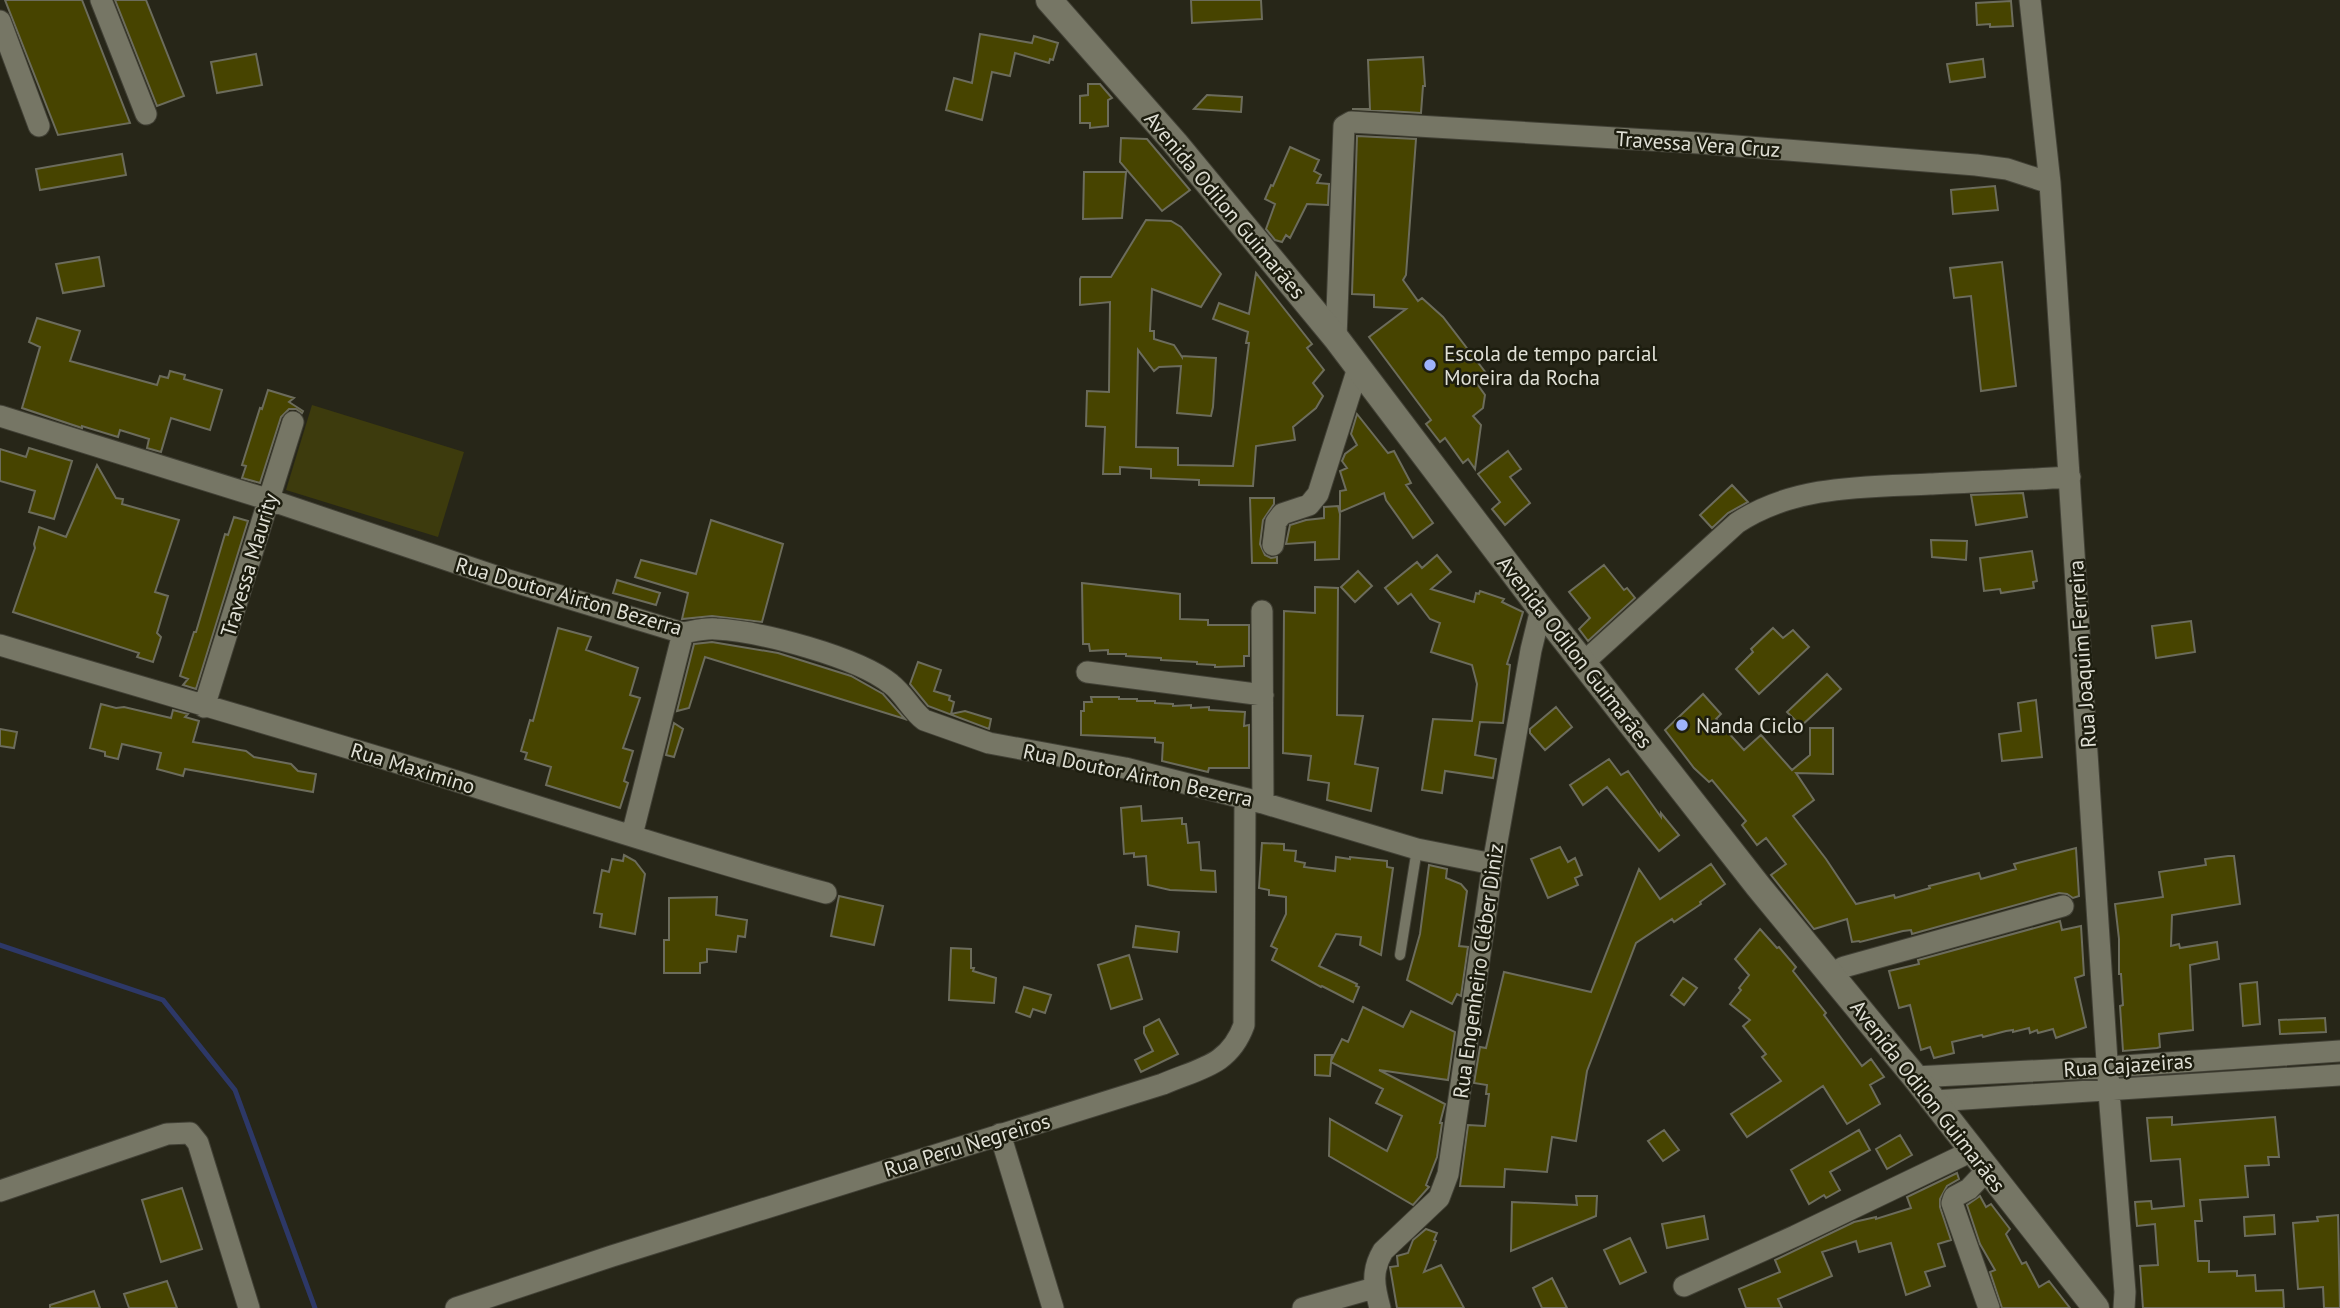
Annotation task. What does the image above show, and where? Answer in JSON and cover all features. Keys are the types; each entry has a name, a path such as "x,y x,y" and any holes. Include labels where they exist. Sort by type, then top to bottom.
{"street":[{"path":"101,0 146,114"},
{"name":"Avenida Odilon Guimarães","path":"1049,0 1175,143 1336,338 1583,663 1758,886 1916,1077 2096,1308"},
{"name":"Rua Joaquim Ferreira","path":"2030,0 2050,183 2124,1308"},
{"path":"0,21 39,125"},
{"name":"Travessa Vera Cruz","path":"1336,338 1344,126 1351,122 1699,143 1997,168 2050,183"},
{"path":"1273,545 1276,522 1282,514 1309,505 1318,494 1358,368"},
{"name":"Rua Doutor Airton Bezerra","path":"0,416 270,500 498,578 683,633 715,628 770,637 820,651 874,673 892,685 916,715 924,720 989,743 1125,768 1254,801 1417,849 1493,864"},
{"name":"Travessa Maurity","path":"204,707 293,422"},
{"path":"1583,663 1737,523 1753,512 1803,495 1844,488 2070,477"},
{"name":"Rua Engenheiro Cléber Diniz","path":"1377,1298 1375,1266 1383,1251 1439,1198 1446,1181 1493,864 1531,650 1541,609"},
{"name":"Rua Peru Negreiros","path":"456,1308 612,1256 1163,1084 1220,1060 1233,1049 1244,1025 1254,801 1263,695 1262,611"},
{"path":"632,835 683,633"},
{"name":"Rua Maximino","path":"0,645 632,835 720,864 826,893"},
{"path":"1087,672 1263,695"},
{"path":"1831,974 1844,967 2063,906"},
{"name":"Rua Cajazeiras","path":"1916,1077 2340,1051"},
{"name":"Rua Cajazeiras","path":"1934,1101 2340,1075"},
{"path":"9,1188 167,1134 190,1133 198,1143 249,1308"},
{"path":"999,1134 1053,1308"},
{"path":"1684,1286 1795,1236 1980,1161"},
{"path":"1980,1161 1969,1189 1954,1197 1952,1203 1989,1308"},
{"path":"1303,1308 1377,1298"}],"lane":[{"path":"1400,955 1417,849"}],"shaded area":[{"path":"312,405 464,452 438,537 286,490"}],"building":[{"path":"5,0 82,0 130,123 58,135"},
{"path":"115,0 146,0 184,96 157,106"},
{"path":"1191,0 1261,0 1262,19 1192,23"},
{"path":"2011,1 2013,26 1977,25 1976,3"},
{"path":"980,34 1032,43 1034,36 1058,43 1053,60 1050,59 1049,63 1015,53 1010,76 992,72 982,120 946,110 954,78 972,83"},
{"path":"256,54 262,85 217,93 211,62"},
{"path":"1423,57 1425,86 1421,113 1352,109 1370,109 1368,60"},
{"path":"1983,59 1985,77 1950,82 1947,64"},
{"path":"1088,84 1100,84 1112,98 1108,100 1108,126 1090,128 1090,123 1080,123 1080,96 1088,95"},
{"path":"1207,95 1242,97 1241,112 1194,109"},
{"path":"1357,136 1416,139 1406,275 1403,280 1418,301 1422,298 1443,317 1486,373 1475,381 1485,395 1483,408 1473,416 1481,425 1475,469 1468,459 1463,463 1445,438 1440,442 1426,424 1431,420 1369,337 1406,309 1374,307 1374,295 1352,294"},
{"path":"1121,138 1147,139 1190,190 1162,211 1120,162"},
{"path":"1290,147 1319,160 1314,171 1321,175 1317,183 1329,184 1328,205 1307,204 1290,238 1286,235 1282,242 1275,240 1266,229 1275,204 1265,199"},
{"path":"122,154 126,175 40,190 36,169"},
{"path":"1084,172 1126,172 1122,218 1083,219"},
{"path":"1995,186 1998,210 1953,214 1951,190"},
{"path":"1146,220 1171,221 1181,227 1221,274 1201,307 1152,289 1150,331 1154,331 1154,339 1174,345 1182,357 1216,358 1213,407 1211,416 1177,413 1181,366 1159,367 1154,371 1138,350 1136,447 1178,448 1178,465 1233,466 1249,343 1246,343 1248,332 1213,319 1219,303 1249,314 1256,273 1312,344 1307,348 1324,370 1313,383 1323,396 1316,408 1293,427 1295,440 1256,446 1253,486 1199,485 1199,480 1151,478 1151,469 1120,467 1120,474 1103,474 1105,427 1086,426 1087,391 1109,392 1110,302 1080,305 1080,279 1111,277"},
{"path":"99,257 104,286 63,293 56,264"},
{"path":"2002,262 2016,386 1981,391 1971,296 1954,298 1950,268"},
{"path":"37,318 80,331 70,361 157,385 160,376 168,378 170,371 185,375 184,379 222,390 210,430 171,418 161,452 147,448 149,439 120,430 118,437 22,408 40,347 29,342"},
{"path":"268,390 294,398 289,402 303,411 302,413 289,409 281,417 260,483 242,478 246,466 242,465"},
{"path":"1357,414 1388,453 1394,451 1411,483 1406,485 1433,523 1413,538 1386,500 1384,493 1340,512 1340,491 1346,490 1340,471 1347,468 1342,461 1345,454 1357,445 1351,434"},
{"path":"29,448 72,461 54,519 29,512 35,491 0,481 0,449 26,457"},
{"path":"1508,451 1521,469 1510,477 1530,503 1505,525 1492,509 1500,502 1478,474"},
{"path":"97,465 116,498 123,499 122,504 179,520 155,592 168,596 157,633 161,637 153,662 137,657 139,653 13,612 35,548 39,527 66,537"},
{"path":"1732,485 1748,502 1728,513 1712,528 1700,515"},
{"path":"2023,493 2027,517 1976,525 1971,495"},
{"path":"1250,498 1274,498 1274,504 1263,520 1260,544 1265,555 1277,557 1277,563 1252,563"},
{"path":"1338,506 1339,559 1315,560 1315,542 1286,544 1290,525 1324,518 1324,507"},
{"path":"234,517 248,521 196,689 183,685 188,679 180,676 225,534 228,535"},
{"path":"711,520 783,544 762,622 712,616 682,619 688,593 635,577 641,560 696,574"},
{"path":"1931,540 1967,541 1966,560 1932,557"},
{"path":"2032,551 2037,581 2033,582 2034,588 2001,593 2000,589 1984,591 1980,558"},
{"path":"1437,555 1451,572 1431,589 1474,602 1476,593 1479,594 1480,591 1504,599 1502,602 1523,612 1507,664 1510,665 1503,723 1480,722 1475,755 1496,759 1493,778 1445,771 1442,793 1422,790 1433,719 1472,721 1477,684 1472,665 1431,652 1440,623 1430,619 1411,594 1398,604 1385,588 1417,562 1422,568"},
{"path":"1604,565 1624,590 1627,588 1635,598 1588,641 1579,629 1590,618 1569,592"},
{"path":"1358,571 1372,586 1355,602 1341,587"},
{"path":"617,580 660,593 656,605 613,593"},
{"path":"1082,583 1180,594 1180,619 1208,620 1208,625 1249,625 1249,656 1244,656 1244,666 1215,667 1197,662 1108,654 1108,650 1090,651 1089,644 1083,644"},
{"path":"1315,587 1338,588 1337,715 1363,716 1355,764 1378,768 1371,811 1327,800 1329,783 1308,780 1311,756 1283,753 1284,611 1315,613"},
{"path":"2191,621 2195,652 2156,658 2152,626"},
{"path":"558,628 591,637 586,650 638,668 630,695 640,698 623,748 633,751 624,781 628,783 620,808 546,785 551,767 525,759 527,753 521,751 530,720 533,721"},
{"path":"1773,628 1783,638 1793,630 1809,647 1759,694 1736,669 1753,652 1751,649"},
{"path":"712,642 778,653 851,676 883,694 905,719 705,657 689,708 677,711 694,644"},
{"path":"918,662 941,670 934,691 950,696 949,700 954,702 951,714 965,711 991,719 989,729 928,706 910,684"},
{"path":"1827,674 1841,689 1801,726 1787,712"},
{"path":"1703,694 1721,714 1716,719 1744,750 1761,735 1792,770 1810,755 1810,728 1833,728 1833,774 1796,773 1814,800 1793,816 1856,904 1894,895 1895,898 1979,873 1981,879 2016,869 2014,864 2076,848 2079,896 2073,898 2059,893 1912,934 1911,930 1903,931 1860,942 1852,942 1847,919 1814,929 1771,875 1786,864 1766,838 1757,845 1742,825 1746,821 1712,780 1709,782 1694,768 1665,730"},
{"path":"1091,697 1119,697 1173,706 1191,705 1191,708 1209,707 1209,710 1245,712 1244,726 1249,725 1249,768 1209,768 1208,772 1162,761 1163,743 1155,742 1155,738 1081,735 1081,711 1084,711 1084,702 1092,702"},
{"path":"2036,700 2042,757 2002,761 1999,734 2021,731 2018,703"},
{"path":"101,704 171,718 173,710 188,714 185,717 199,721 193,742 246,751 254,757 291,764 298,771 316,774 313,792 185,769 183,776 157,769 161,753 122,744 118,759 105,756 105,752 90,748"},
{"path":"1556,707 1572,727 1545,750 1530,733 1530,729"},
{"path":"674,723 683,729 674,757 666,755"},
{"path":"0,729 17,732 14,748 0,746"},
{"path":"1609,759 1621,775 1628,771 1661,817 1661,813 1679,835 1659,851 1607,787 1583,805 1570,785"},
{"path":"1141,806 1142,821 1182,818 1182,824 1186,824 1188,843 1199,842 1201,870 1215,871 1216,892 1170,890 1148,885 1146,856 1124,854 1121,808"},
{"path":"1262,843 1284,844 1284,850 1296,851 1295,861 1305,863 1304,867 1335,871 1336,857 1350,857 1387,861 1387,867 1393,868 1381,955 1360,945 1361,937 1336,934 1319,966 1357,984 1359,987 1353,1002 1272,960 1277,949 1271,946 1286,914 1286,897 1269,895 1269,890 1259,888"},
{"path":"1560,847 1568,862 1575,858 1582,875 1575,878 1578,885 1548,898 1531,859"},
{"path":"624,855 635,861 645,874 635,934 600,927 602,914 594,913 602,870 609,872 612,859 623,861"},
{"path":"2234,856 2240,904 2172,915 2171,946 2179,944 2180,948 2217,942 2219,959 2190,965 2193,1030 2159,1034 2160,1047 2157,1048 2123,1051 2120,1006 2123,1005 2115,904 2163,897 2159,872 2206,865 2205,859"},
{"path":"1711,864 1725,884 1674,922 1672,919 1636,943 1587,1071 1576,1141 1552,1137 1547,1172 1505,1169 1504,1187 1460,1186 1468,1125 1485,1126 1489,1094 1486,1094 1487,1085 1474,1083 1480,1047 1486,1048 1504,972 1591,992 1639,869 1660,899"},
{"path":"1429,865 1447,869 1446,878 1461,884 1467,891 1459,946 1468,947 1461,996 1457,994 1452,1004 1407,980 1420,934"},
{"path":"839,896 883,906 874,945 831,936"},
{"path":"717,897 716,915 747,920 745,937 738,936 736,952 707,949 707,962 700,963 700,973 664,973 664,940 669,940 669,898"},
{"path":"2060,921 2062,930 2081,926 2084,975 2075,978 2086,1027 2056,1038 2053,1029 2030,1033 2029,1028 1983,1037 1982,1035 1952,1042 1954,1053 1934,1058 1930,1047 1921,1050 1910,1005 1899,1008 1889,971 1919,964 1918,960"},
{"path":"1136,926 1179,932 1177,952 1133,947"},
{"path":"1760,929 1796,967 1793,971 1862,1066 1871,1059 1884,1077 1870,1085 1880,1104 1847,1124 1823,1086 1747,1137 1731,1114 1781,1081 1762,1057 1766,1054 1743,1026 1750,1020 1730,1004 1749,975 1735,959"},
{"path":"951,948 971,949 973,971 996,978 994,1003 949,1000"},
{"path":"1129,955 1142,999 1111,1009 1098,965"},
{"path":"1683,978 1697,988 1684,1005 1671,995"},
{"path":"2257,982 2260,1024 2243,1026 2240,984"},
{"path":"1024,987 1051,995 1045,1013 1033,1009 1030,1017 1016,1012"},
{"path":"1363,1007 1403,1027 1411,1011 1455,1032 1448,1080 1379,1070 1445,1104 1440,1123 1437,1157 1426,1185 1429,1187 1413,1205 1329,1156 1330,1119 1387,1151 1402,1116 1376,1103 1383,1089 1331,1062 1330,1076 1315,1075 1315,1055 1332,1055 1331,1061 1342,1039 1348,1042"},
{"path":"2325,1018 2326,1032 2280,1034 2279,1020"},
{"path":"1159,1019 1178,1054 1141,1072 1135,1060 1153,1051 1144,1033 1144,1027"},
{"path":"2172,1117 2172,1125 2275,1117 2279,1157 2268,1157 2269,1165 2245,1166 2248,1197 2200,1200 2202,1221 2195,1221 2198,1261 2209,1261 2209,1272 2237,1271 2237,1276 2255,1275 2256,1291 2283,1290 2284,1308 2143,1308 2140,1266 2158,1265 2155,1224 2137,1226 2135,1202 2151,1201 2152,1209 2184,1206 2180,1159 2151,1161 2147,1118"},
{"path":"1664,1130 1679,1150 1663,1161 1648,1141"},
{"path":"1859,1130 1870,1150 1830,1172 1840,1190 1809,1204 1791,1170"},
{"path":"1900,1135 1912,1155 1887,1169 1876,1149"},
{"path":"1957,1173 1959,1179 1947,1186 1940,1199 1951,1240 1938,1244 1945,1266 1925,1272 1930,1286 1906,1295 1891,1243 1859,1252 1856,1241 1822,1252 1832,1276 1778,1299 1782,1308 1746,1308 1739,1289 1780,1272 1775,1260 1854,1222 1876,1219 1911,1208 1907,1197"},
{"path":"182,1188 202,1249 161,1262 142,1200"},
{"path":"1576,1196 1597,1196 1596,1216 1511,1251 1512,1202 1577,1205"},
{"path":"1980,1196 1986,1207 1991,1204 2010,1229 2006,1234 2022,1264 2026,1262 2039,1287 2049,1281 2070,1308 2002,1308 1990,1272 1995,1270 1980,1244 1967,1205"},
{"path":"2274,1215 2275,1234 2245,1236 2244,1217"},
{"path":"2338,1215 2340,1308 2324,1308 2323,1287 2298,1289 2293,1223 2318,1221 2317,1217"},
{"path":"1704,1216 1708,1239 1667,1248 1662,1224"},
{"path":"1426,1229 1437,1233 1424,1272 1441,1265 1464,1308 1397,1308 1390,1267 1398,1266 1397,1256 1408,1253 1413,1240"},
{"path":"1630,1238 1646,1272 1620,1284 1604,1250"},
{"path":"1552,1278 1567,1308 1542,1308 1533,1288"},
{"path":"167,1281 177,1308 129,1308 124,1294"},
{"path":"94,1291 100,1308 50,1308 50,1305"}],"waterway":[{"path":"0,945 163,1000 235,1090 315,1308"}],"place":[{"name":"Escola de tempo parcial Moreira da Rocha","path":"1430,365"},
{"name":"Nanda Ciclo","path":"1682,725"}]}
